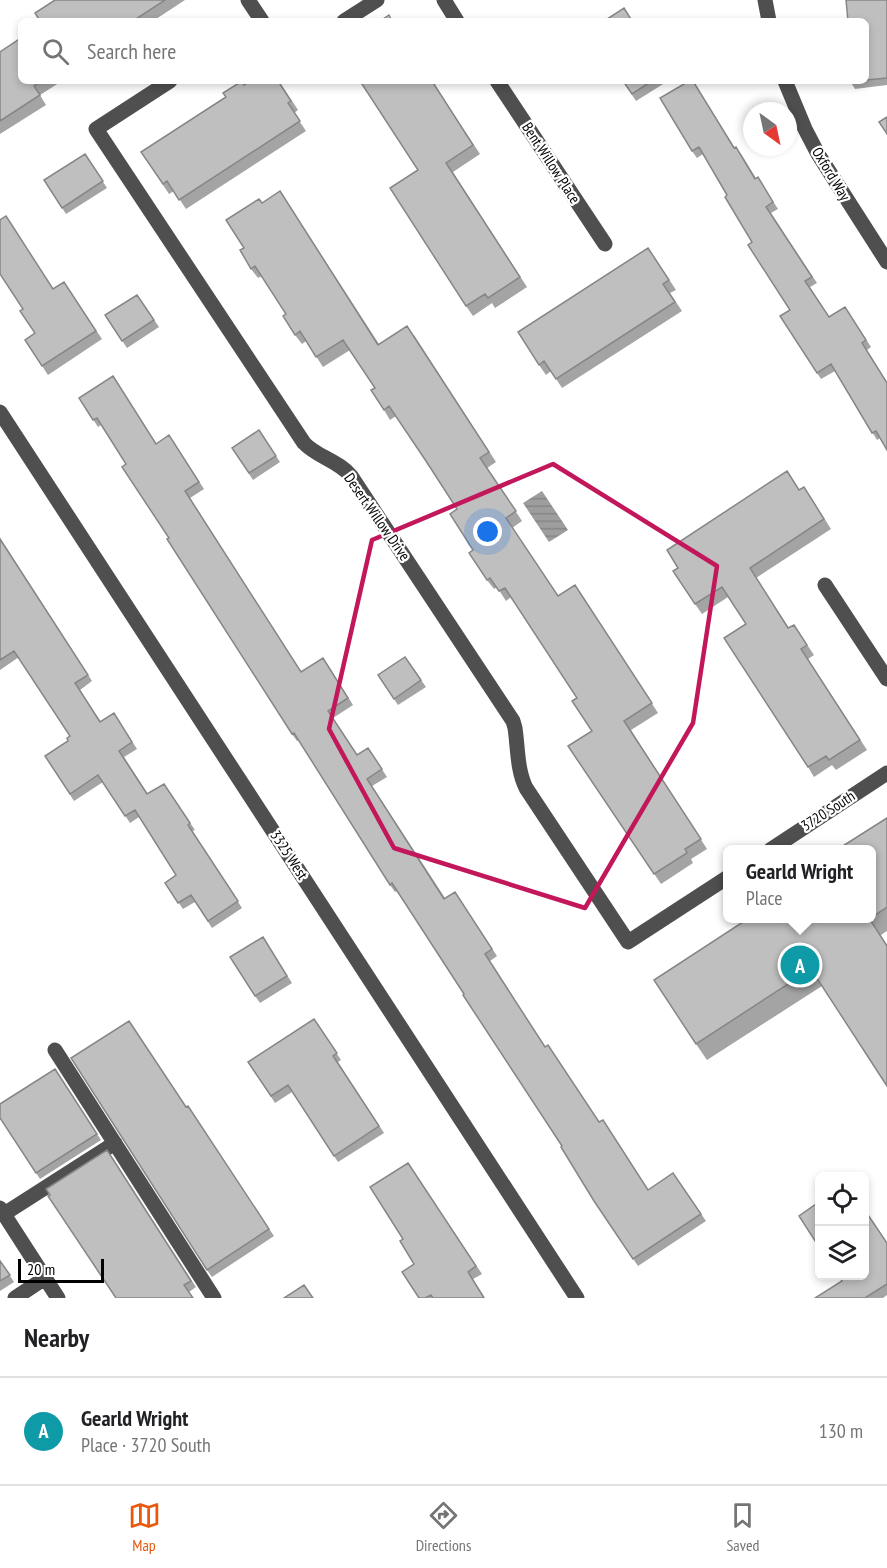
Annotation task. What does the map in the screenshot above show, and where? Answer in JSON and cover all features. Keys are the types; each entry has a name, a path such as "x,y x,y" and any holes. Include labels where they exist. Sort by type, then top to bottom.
{"street":[{"path":"248,0 260,18"},
{"path":"349,18 376,0"},
{"path":"444,0 456,18"},
{"path":"765,0 768,18"},
{"name":"Desert Willow Drive","path":"165,84 96,129 304,443 351,476 507,712 515,728 520,770 526,788 628,942 723,880"},
{"name":"Bent Willow Place","path":"499,84 605,244"},
{"name":"Oxford Way","path":"786,84 818,154 887,262"},
{"name":"3325 West","path":"0,412 577,1298"},
{"path":"825,585 887,679"},
{"name":"3720 South","path":"776,845 887,773"},
{"path":"55,1050 214,1298"},
{"path":"58,1298 2,1211 114,1143"},
{"path":"15,1298 45,1278"}],"highlighted area":[{"path":"553,464 717,566 693,723 585,908 394,848 329,729 372,540"}],"shaded area":[{"path":"542,491 568,530 549,542 523,503"}],"building":[{"path":"55,0 165,0 138,18 38,18 35,13"},
{"path":"846,0 887,0 887,78 869,80 869,18 848,18"},
{"path":"624,8 630,18 609,18"},
{"path":"18,40 18,84 37,84 34,86 40,95 0,121 0,52"},
{"path":"237,84 280,84 291,101 288,103 300,121 179,200 167,181 163,184 141,152 226,97 223,93"},
{"path":"362,84 434,84 473,145 446,163 520,277 488,298 485,294 466,306 390,188 418,170"},
{"path":"625,84 647,84 632,94"},
{"path":"684,84 695,84 734,148 736,147 755,179 758,177 773,202 766,207 812,277 805,281 829,317 845,307 866,340 862,343 887,383 887,450 876,431 872,433 831,364 817,373 780,316 790,310 748,245 752,242 725,197 727,195 699,147 692,151 660,98"},
{"path":"887,117 887,134 879,122"},
{"path":"85,154 103,181 62,208 44,180"},
{"path":"280,191 378,345 407,326 489,452 480,458 516,511 506,518 558,596 575,585 652,703 624,721 701,839 685,849 687,853 654,874 568,746 592,731 572,701 577,698 505,588 499,591 490,578 487,580 469,553 473,550 450,514 457,509 426,461 389,406 384,410 371,390 375,388 343,340 316,357 300,331 295,335 283,316 286,314 255,266 251,269 240,250 244,248 226,220 259,199 262,203"},
{"path":"6,216 53,289 64,282 96,331 42,366 25,340 35,333 20,311 23,309 0,274 0,220"},
{"path":"648,248 669,280 663,284 675,302 556,379 544,361 539,365 518,332"},
{"path":"137,295 154,320 122,341 105,315"},
{"path":"113,376 156,444 169,435 199,482 185,491 301,672 323,658 348,698 328,711 357,755 368,748 382,769 367,779 444,899 455,892 492,949 485,954 545,1047 548,1045 599,1122 603,1120 648,1190 673,1173 701,1214 633,1259 464,994 392,883 390,885 167,539 169,538 122,467 126,464 97,418 93,420 79,398"},
{"path":"259,430 276,456 249,473 232,448"},
{"path":"787,471 799,490 804,487 824,519 750,568 788,628 794,625 807,645 801,649 860,740 829,760 826,756 808,767 724,638 746,624 722,587 695,604 673,571 678,568 667,550"},
{"path":"0,539 88,675 75,683 100,722 114,713 132,742 119,751 147,794 164,784 238,901 208,921 191,895 178,903 165,883 176,875 135,810 125,816 98,775 70,794 45,756 68,741 67,738 70,736 14,651 0,660"},
{"path":"405,657 421,680 394,699 378,675"},
{"path":"887,818 887,907 876,914 876,845 844,845"},
{"path":"741,923 872,923 887,946 887,1086 811,969 696,1044 654,980"},
{"path":"263,937 287,976 255,996 230,957"},
{"path":"314,1019 337,1053 333,1056 379,1126 334,1156 288,1085 271,1096 248,1062"},
{"path":"129,1021 269,1229 207,1270 71,1058"},
{"path":"55,1069 97,1134 36,1173 0,1118 0,1104"},
{"path":"107,1150 191,1281 184,1285 193,1298 116,1298 48,1196 50,1195 46,1189"},
{"path":"408,1163 476,1266 468,1272 484,1298 433,1298 431,1295 419,1298 402,1272 414,1264 400,1241 403,1239 370,1187"},
{"path":"815,1205 815,1241 799,1216"},
{"path":"869,1216 887,1243 887,1284 865,1298 815,1298 842,1281 869,1280"},
{"path":"0,1261 10,1275 0,1281"},
{"path":"304,1285 313,1298 284,1298"}],"place":[{"name":"Gearld Wright","path":"800,965"}]}
